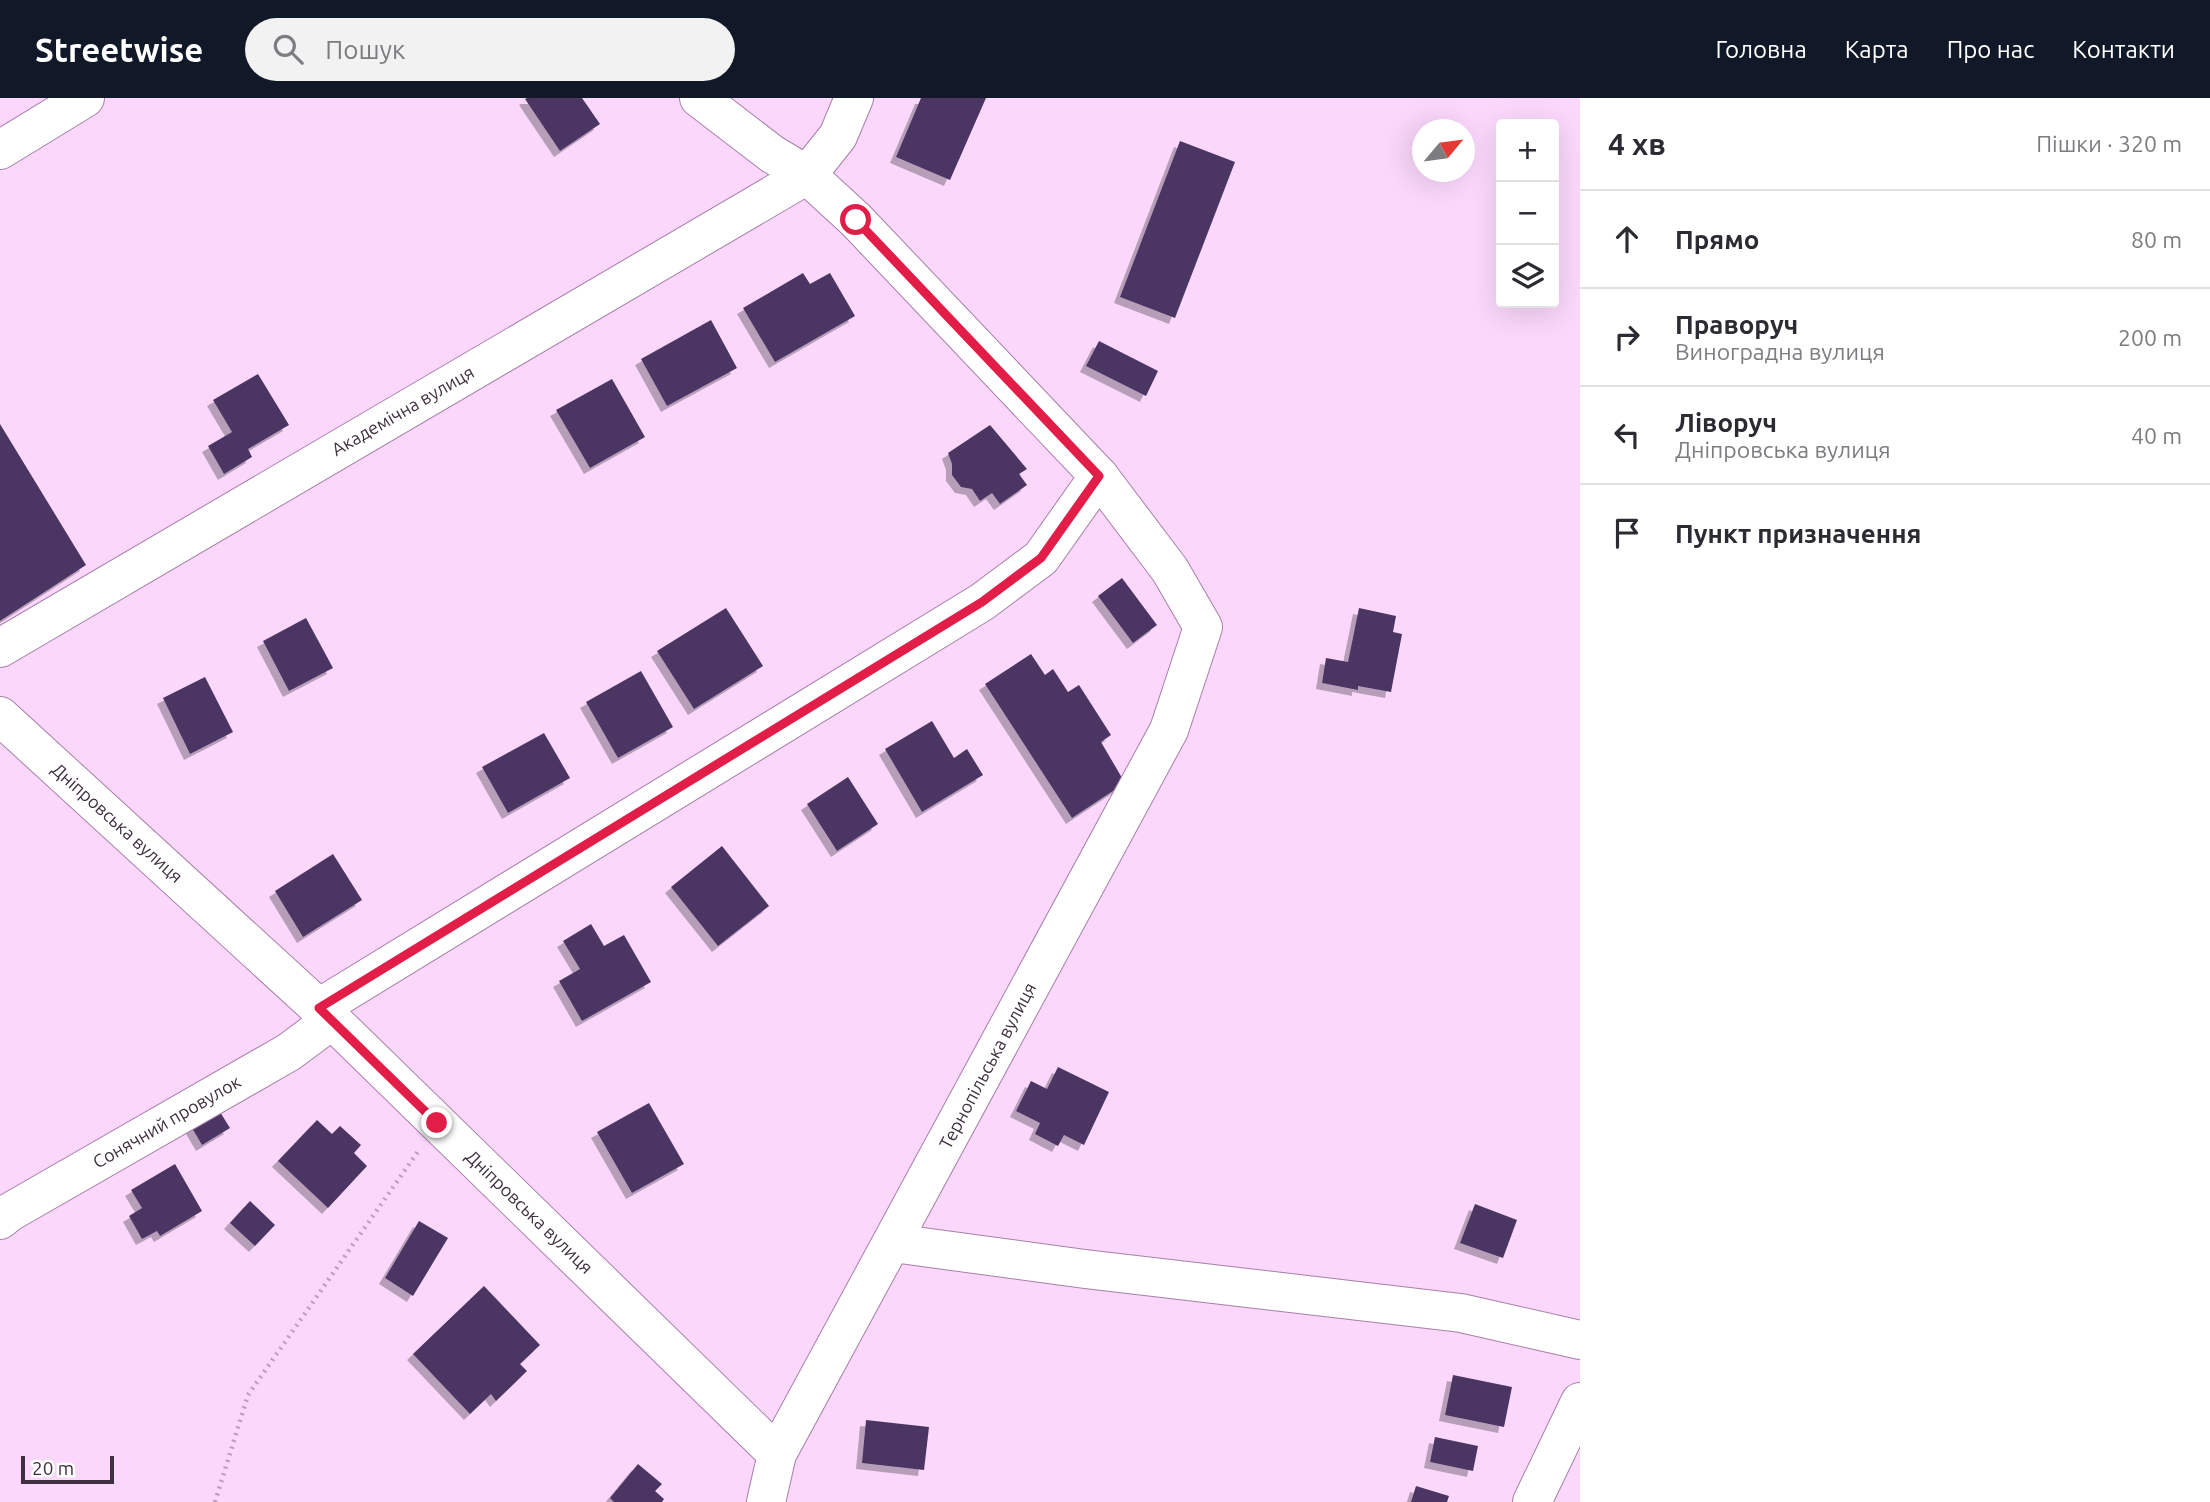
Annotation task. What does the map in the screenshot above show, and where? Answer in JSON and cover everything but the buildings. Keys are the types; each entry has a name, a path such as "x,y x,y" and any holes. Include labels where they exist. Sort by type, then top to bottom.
{"street":[{"path":"0,150 85,98"},
{"path":"699,98 772,154 807,175 856,220 1099,476"},
{"path":"807,175 838,136 854,98"},
{"name":"Академічна вулиця","path":"0,648 807,175"},
{"name":"Тернопільська вулиця","path":"766,1502 778,1454 1169,730 1203,627 1170,570 1099,476"},
{"name":"Сонячний провулок","path":"0,1220 289,1052 326,1014 982,602 1041,558 1099,476"},
{"name":"Дніпровська вулиця","path":"0,716 326,1014 778,1454"},
{"path":"894,1243 1085,1269 1461,1312 1580,1340"},
{"path":"1532,1502 1580,1402"}],"path":[{"path":"215,1502 248,1395 437,1123"}],"route":[{"path":"437,1123 319,1008 982,602 1041,558 1099,476 856,220"}]}
